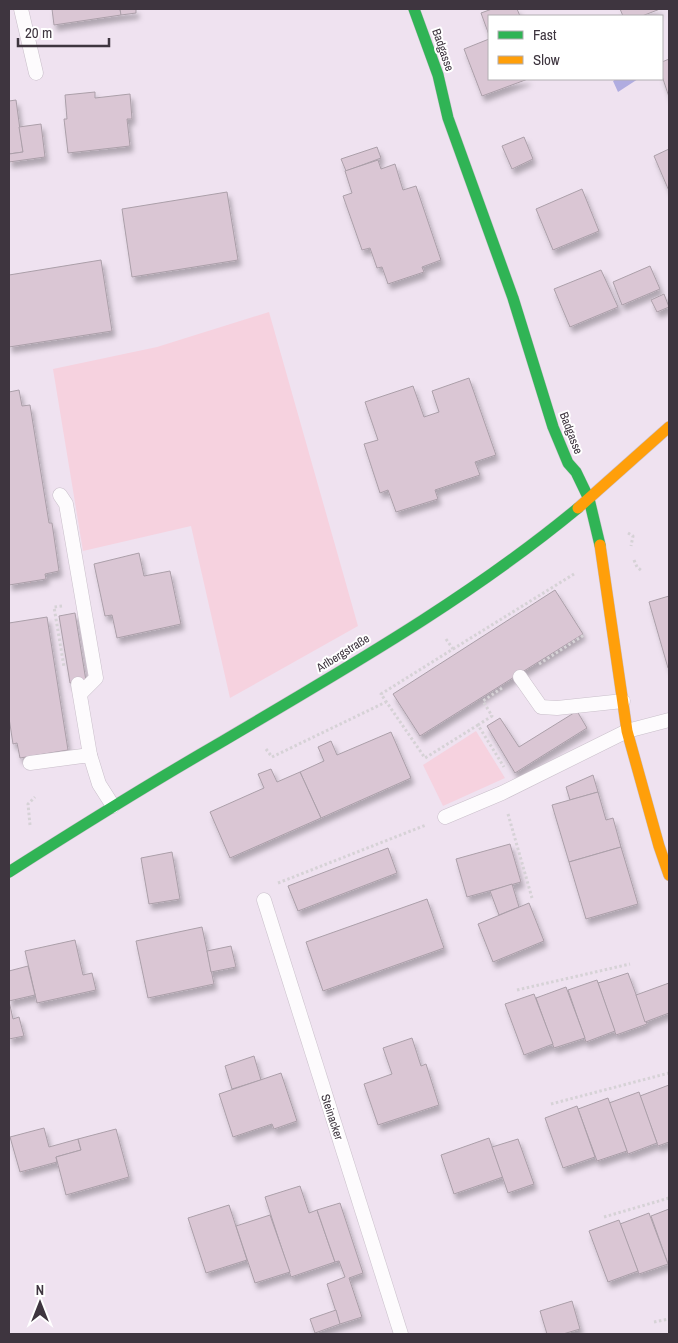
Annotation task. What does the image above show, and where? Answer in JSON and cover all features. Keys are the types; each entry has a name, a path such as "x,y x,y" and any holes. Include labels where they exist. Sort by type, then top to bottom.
{"street":[{"name":"Badgasse","path":"414,9 438,75 448,118 513,298 553,428 568,463 576,472 589,499 599,537 627,731 669,875"},
{"name":"Arlbergstraße","path":"9,872 113,806 325,681 479,584 548,533 589,499 669,426"}],"lane":[{"path":"20,9 36,73"},
{"path":"60,495 66,504 96,678 79,688 90,755 99,784 113,806"},
{"path":"520,677 541,707 556,708 623,701"},
{"path":"445,817 502,793 627,731 669,720"},
{"path":"30,763 90,755"},
{"name":"Steinacker","path":"264,900 401,1334"}],"path":[{"path":"580,571 381,694 424,758 492,716 484,701 591,631"},
{"path":"79,688 68,691 54,607 82,602"},
{"path":"444,636 453,649"},
{"path":"264,745 272,757 386,702"},
{"path":"478,724 516,786"},
{"path":"502,793 532,898"},
{"path":"30,826 28,804 35,797"},
{"path":"264,900 267,888 445,817"},
{"path":"516,990 630,964"},
{"path":"551,1104 669,1073"},
{"path":"604,1216 669,1198"},
{"path":"654,1322 669,1319"}],"shaded area":[{"path":"614,80 636,80 618,92 613,81"},
{"path":"269,312 358,626 230,698 191,526 83,551 53,369 157,347"},
{"path":"476,731 505,778 443,806 423,765"}],"building":[{"path":"52,9 120,9 121,15 54,25"},
{"path":"120,9 136,9 136,13 121,15"},
{"path":"492,9 517,9 520,15 488,15 488,32 481,13"},
{"path":"620,9 660,9 645,15 623,15"},
{"path":"488,39 488,80 525,80 482,96 464,49"},
{"path":"669,59 669,97 663,79 663,62"},
{"path":"95,92 95,98 130,94 132,119 127,119 130,146 68,153 64,119 67,119 65,95"},
{"path":"16,100 23,152 9,154 9,101"},
{"path":"41,124 45,157 9,162 9,154 23,152 19,127"},
{"path":"524,137 533,159 512,169 502,146"},
{"path":"377,147 381,158 346,171 341,159"},
{"path":"669,149 669,191 654,156"},
{"path":"378,160 381,169 395,164 403,190 416,186 441,260 422,267 424,272 388,284 382,267 377,268 370,248 362,250 343,196 352,193 345,171"},
{"path":"582,189 599,231 553,250 536,209"},
{"path":"227,192 238,260 132,277 122,209"},
{"path":"101,260 112,331 9,347 9,275"},
{"path":"650,266 660,289 622,305 613,282"},
{"path":"601,270 618,307 570,327 554,289"},
{"path":"664,294 669,307 657,312 651,300"},
{"path":"469,378 496,455 475,462 480,475 435,490 438,499 396,512 388,490 380,493 364,444 378,440 365,402 413,386 424,417 439,412 432,391"},
{"path":"19,390 22,406 30,405 49,523 52,523 59,571 45,574 46,579 9,585 9,392"},
{"path":"139,553 144,576 170,571 181,624 117,638 112,615 105,616 94,564"},
{"path":"555,590 583,634 420,736 393,694"},
{"path":"669,596 669,668 668,668 649,602"},
{"path":"75,613 86,681 70,683 59,616"},
{"path":"47,617 68,750 20,758 17,743 13,744 9,718 9,623"},
{"path":"577,711 587,728 515,773 487,726 500,718 519,747"},
{"path":"391,732 411,778 321,818 300,772 324,761 318,747 331,741 337,755"},
{"path":"271,769 277,782 300,772 321,818 230,858 210,812 264,788 258,774"},
{"path":"593,775 598,792 570,800 566,787"},
{"path":"598,792 606,820 613,818 621,847 569,862 552,805"},
{"path":"510,844 521,882 467,897 456,859"},
{"path":"621,847 638,904 586,919 569,862"},
{"path":"388,848 397,873 298,911 288,886"},
{"path":"172,852 180,899 149,904 141,858"},
{"path":"512,884 519,907 499,915 490,891"},
{"path":"427,899 444,948 323,991 306,942"},
{"path":"529,903 544,941 493,962 478,924"},
{"path":"202,927 214,984 148,998 136,941"},
{"path":"75,940 83,975 92,973 96,990 37,1003 25,951"},
{"path":"231,946 236,967 211,972 207,951"},
{"path":"28,966 35,995 9,1001 9,971"},
{"path":"628,973 647,1024 616,1035 598,983"},
{"path":"597,980 615,1031 586,1042 568,990"},
{"path":"669,983 669,1013 645,1022 636,995"},
{"path":"566,987 585,1038 554,1048 536,998"},
{"path":"534,994 553,1044 524,1055 505,1004"},
{"path":"9,1001 13,1019 19,1017 24,1036 9,1039"},
{"path":"412,1038 421,1066 426,1064 439,1105 378,1125 364,1084 392,1074 383,1048"},
{"path":"254,1056 261,1080 232,1089 225,1066"},
{"path":"281,1073 297,1121 274,1129 272,1124 233,1137 219,1094"},
{"path":"669,1085 669,1142 658,1146 640,1096"},
{"path":"639,1092 657,1143 628,1154 609,1103"},
{"path":"608,1098 627,1151 597,1161 578,1109"},
{"path":"577,1106 595,1157 563,1168 545,1118"},
{"path":"44,1128 49,1147 78,1139 81,1150 56,1157 57,1162 20,1172 10,1137"},
{"path":"116,1129 129,1177 66,1195 56,1157 81,1150 78,1139"},
{"path":"489,1138 503,1177 454,1194 441,1155"},
{"path":"518,1139 534,1184 508,1193 492,1147"},
{"path":"300,1186 309,1213 317,1210 335,1262 291,1277 265,1197"},
{"path":"340,1203 363,1273 349,1278 362,1317 340,1324 327,1284 345,1277 339,1261 335,1262 317,1210"},
{"path":"229,1205 247,1260 206,1273 188,1218"},
{"path":"669,1209 669,1267 651,1216"},
{"path":"649,1213 668,1264 639,1274 620,1224"},
{"path":"270,1215 290,1272 255,1283 236,1226"},
{"path":"619,1220 638,1271 608,1282 589,1231"},
{"path":"572,1301 580,1329 563,1334 547,1334 540,1311"},
{"path":"336,1310 340,1324 315,1333 310,1319"}],"traffic: fast":[{"path":"414,9 438,75 448,118 513,298 553,427 568,463 576,472 589,499 600,545"},
{"path":"9,872 139,791 403,633 536,542 578,508"}],"traffic: slow":[{"path":"578,508 669,427"},
{"path":"600,545 627,731 669,875"}]}
